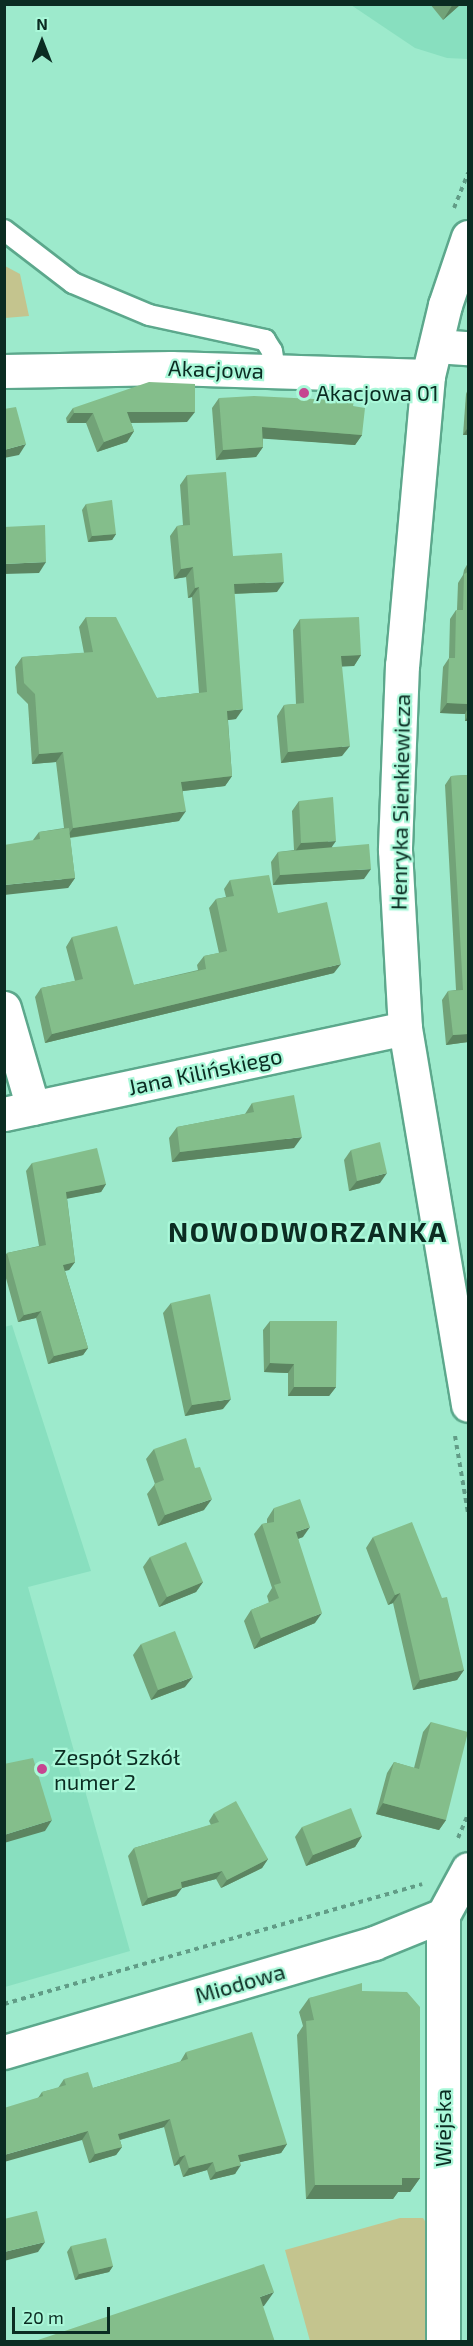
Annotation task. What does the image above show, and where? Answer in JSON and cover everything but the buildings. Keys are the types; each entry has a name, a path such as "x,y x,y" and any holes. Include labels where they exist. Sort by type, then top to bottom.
{"street":[{"name":"Henryka Sienkiewicza","path":"468,237 445,305 432,361 402,665 395,850 405,1028 468,1405"},
{"name":"Akacjowa","path":"4,371 92,367 274,371 432,361 468,348"},
{"path":"4,1008 19,1111"},
{"name":"Jana Kilińskiego","path":"19,1111 405,1028"},
{"path":"456,1924 468,1869"},
{"name":"Miodowa","path":"4,2052 374,1943 456,1924"},
{"name":"Wiejska","path":"443,2342 456,1924"}],"lane":[{"path":"4,230 73,283 149,315 265,340 272,351 274,371"}],"path":[{"path":"4,2004 425,1883"}],"shaded area":[{"path":"351,5 468,5 468,59 447,58 415,48"},
{"path":"5,266 20,274 29,316 5,318"},
{"name":"Zespół Szkół numer 2","path":"12,1325 91,1571 28,1587 130,1951 5,1987 4,1327"},
{"path":"400,2218 423,2218 427,2224 428,2341 310,2341 285,2250"}],"place":[{"name":"Akacjowa 01","path":"304,393"},
{"name":"Zespół Szkół numer 2","path":"42,1769"}],"district":[{"name":"NOWODWORZANKA","path":"308,1231"}]}
